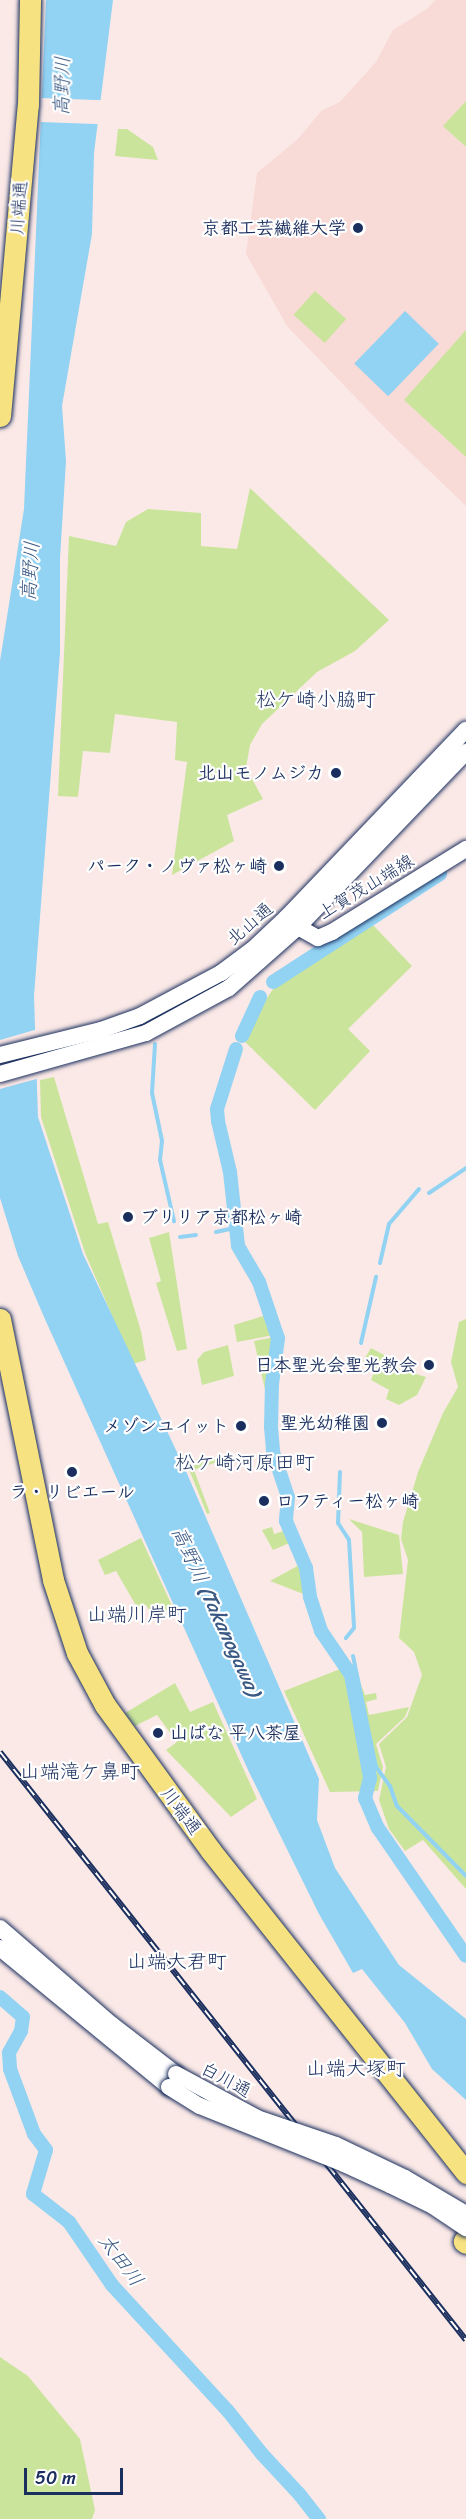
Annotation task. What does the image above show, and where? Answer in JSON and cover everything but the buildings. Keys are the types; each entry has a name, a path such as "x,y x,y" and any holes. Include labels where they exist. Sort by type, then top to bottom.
{"highway":[{"name":"川端通","path":"0,416 28,105 30,0"},
{"name":"川端通","path":"0,1319 53,1580 77,1653 105,1706 212,1851 466,2173"}],"street":[{"name":"北山通","path":"0,1055 101,1030 140,1016 221,973 293,922 466,730"},
{"name":"北山通","path":"0,1074 146,1033 229,988 466,752"},
{"name":"上賀茂山端線","path":"293,922 318,938 333,932 466,849"},
{"name":"白川通","path":"0,1928 111,2024 200,2106 381,2181 433,2206 465,2237"},
{"name":"白川通","path":"0,1948 172,2081 257,2118 336,2145 405,2178 466,2214"}],"shaded area":[{"name":"京都工芸繊維大学","path":"435,0 466,0 466,506 388,431 287,326 246,254 257,173 298,139 321,111 340,102 376,62 393,30 427,9"}],"green space":[{"path":"466,101 466,146 465,146 443,126"},
{"path":"118,129 127,129 153,147 158,160 115,156"},
{"path":"315,291 346,319 325,343 294,315"},
{"path":"466,330 466,457 404,400"},
{"path":"250,488 389,620 355,651 317,672 262,724 250,745 246,768 263,799 227,815 234,841 172,875 187,762 175,760 177,722 115,714 110,753 83,751 78,797 58,796 69,536 116,546 126,522 148,509 201,513 201,546 237,549"},
{"path":"373,925 412,966 348,1029 370,1051 315,1110 241,1038 275,986"},
{"path":"54,1077 98,1224 108,1222 141,1331 146,1360 133,1364 85,1253 41,1117 40,1080"},
{"path":"169,1232 187,1349 177,1351 156,1283 161,1281 149,1238"},
{"path":"266,1315 274,1335 237,1342 234,1325"},
{"path":"466,1319 466,1889 423,1840 405,1851 389,1829 379,1800 386,1767 379,1744 407,1717 422,1675 414,1652 399,1638 408,1560 401,1539 403,1522 418,1472 443,1413 458,1387 451,1362 459,1322"},
{"path":"275,1337 269,1407 254,1341"},
{"path":"228,1345 234,1376 202,1385 197,1360 204,1352"},
{"path":"371,1348 390,1358 389,1366 426,1377 417,1395 399,1405 386,1399 389,1390 371,1380 376,1367 363,1361"},
{"path":"216,1458 217,1462 194,1470 210,1513 207,1514 188,1467"},
{"path":"349,1519 399,1535 403,1574 364,1577 362,1532"},
{"path":"272,1527 274,1534 287,1530 292,1542 273,1550 262,1530"},
{"path":"141,1538 173,1608 154,1618 146,1605 138,1609 116,1571 105,1575 98,1560"},
{"path":"301,1564 306,1595 270,1581"},
{"path":"353,1664 365,1695 376,1693 377,1699 366,1702 369,1715 409,1707 405,1717 376,1744 383,1767 378,1791 330,1792 284,1691"},
{"path":"175,1683 190,1712 213,1702 257,1799 231,1817 166,1750 177,1742 157,1715 135,1726 125,1713"},
{"path":"0,2357 28,2376 80,2439 95,2510 92,2519 0,2519"}],"water":[{"path":"46,0 113,0 94,153 92,234 62,406 66,461 60,558 60,653 34,996 38,1117 83,1254 185,1469 319,1779 317,1820 335,1868 399,1965 466,2019 466,2100 432,2069 405,2023 362,1969 353,1973 319,1914 249,1772 44,1317 18,1256 0,1198 0,661 24,509"},
{"path":"405,311 439,344 388,396 354,364"}],"pier":[{"path":"41,98 103,100 102,124 40,122"},
{"path":"38,1029 40,1078 0,1089 0,1040"}],"waterway":[{"path":"273,982 440,874"},
{"path":"242,1036 260,997"},
{"path":"155,1044 152,1093 162,1141 160,1160 174,1221"},
{"path":"236,1049 217,1109 218,1121 230,1172 238,1246 259,1282 278,1338 272,1384 271,1427 273,1452 288,1497 286,1521 306,1568 310,1597 321,1631 351,1675 370,1778 365,1798 378,1828 466,1956"},
{"path":"429,1193 466,1168"},
{"path":"380,1263 389,1224 419,1189"},
{"path":"216,1232 235,1228"},
{"path":"180,1237 196,1235"},
{"path":"361,1343 376,1277"},
{"path":"340,1472 338,1523 349,1540 354,1628 346,1638"},
{"path":"353,1656 376,1767 390,1786 397,1806 466,1876"},
{"name":"太田川","path":"0,1997 23,2017 21,2031 9,2053 10,2069 34,2134 46,2150 33,2194 69,2222 112,2285 228,2411 319,2519"}],"railway":[{"path":"0,1752 466,2340"}],"place":[{"name":"京都工芸繊維大学","path":"358,228"},
{"name":"北山モノムジカ","path":"336,773"},
{"name":"パーク・ノヴァ松ヶ崎","path":"279,866"},
{"name":"ブリリア京都松ヶ崎","path":"128,1217"},
{"name":"日本聖光会聖光教会","path":"429,1365"},
{"name":"聖光幼稚園","path":"382,1423"},
{"name":"メゾンユイット","path":"241,1426"},
{"name":"ラ・リビエール","path":"72,1472"},
{"name":"ロフティー松ヶ崎","path":"264,1501"},
{"name":"山ばな 平八茶屋","path":"158,1733"}],"district":[{"name":"松ケ崎小脇町","path":"316,699"},
{"name":"松ケ崎河原田町","path":"245,1462"},
{"name":"山端川岸町","path":"137,1614"},
{"name":"山端滝ケ鼻町","path":"80,1771"},
{"name":"山端大君町","path":"177,1961"},
{"name":"山端大塚町","path":"356,2068"}],"water label":[{"name":"高野川","path":"62,86"},
{"name":"高野川","path":"30,571"},
{"name":"高野川 (Takanogawa)","path":"216,1611"}]}
